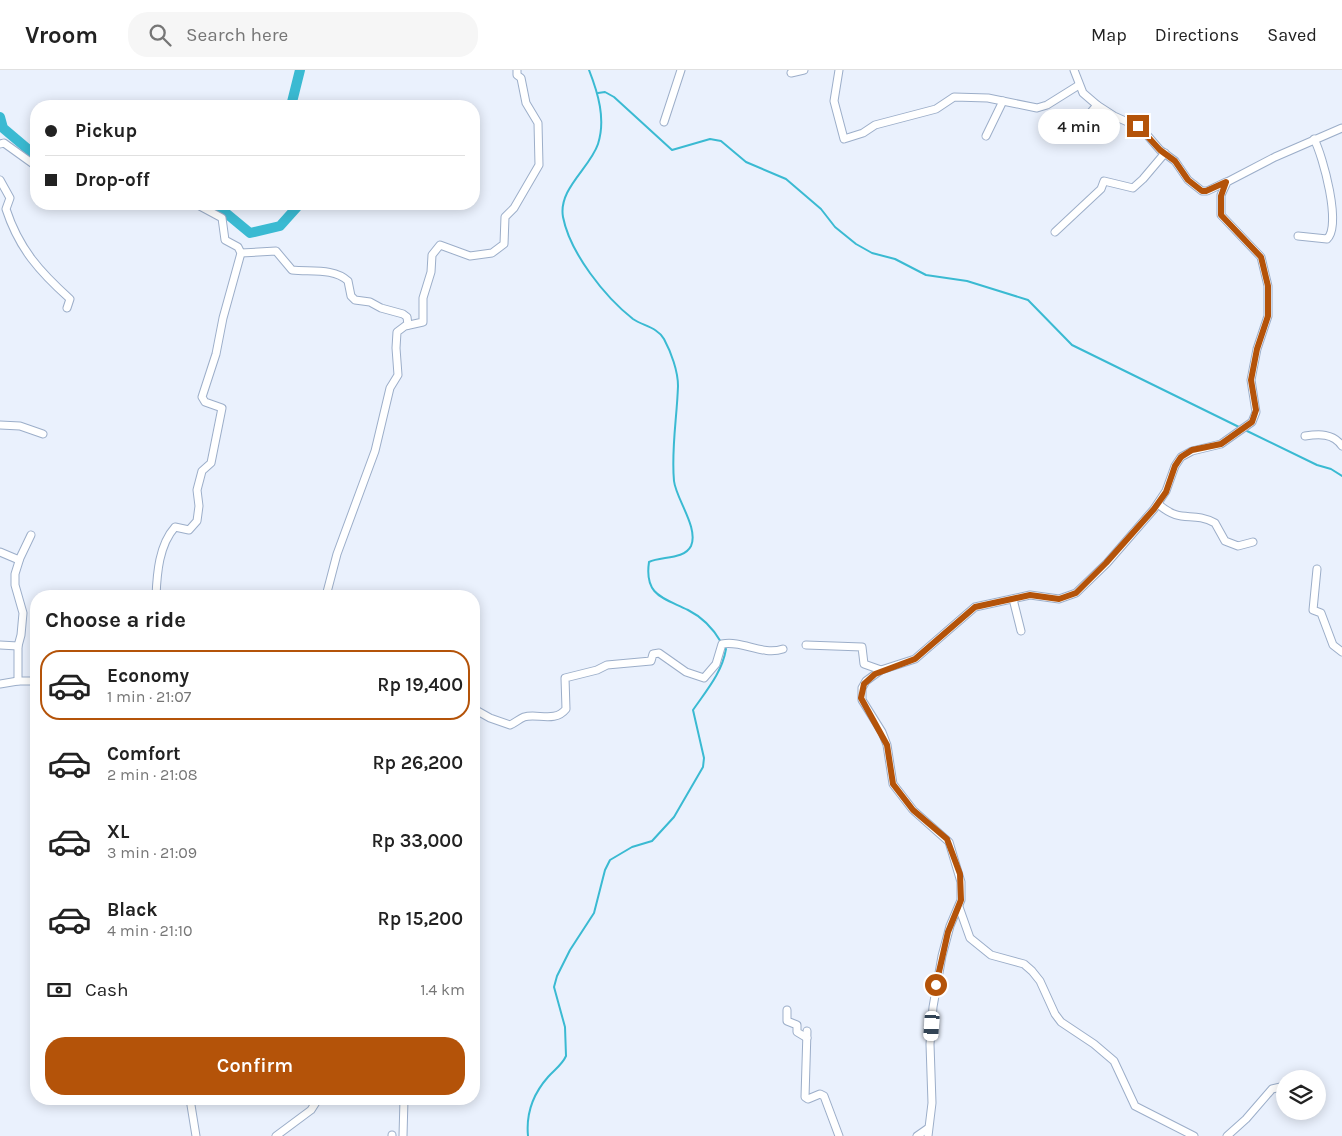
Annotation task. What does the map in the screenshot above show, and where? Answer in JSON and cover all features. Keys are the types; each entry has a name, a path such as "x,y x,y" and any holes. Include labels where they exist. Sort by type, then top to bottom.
{"street":[{"path":"328,590 345,531 375,451 390,388 398,375 397,332 408,325 423,323 423,298 431,272 434,251 440,245 471,256 492,253 503,246 505,242 505,218 514,208 538,167 538,123 526,103 521,78 517,75 517,70"},
{"path":"790,73 804,70"},
{"path":"839,70 834,101 844,139 863,133 876,124 936,109 954,97 977,97 1030,108 1042,107 1079,85"},
{"path":"1074,70 1083,93 1114,116 1141,128 1175,161 1188,180 1202,191 1206,191 1314,139 1342,128"},
{"path":"664,122 681,71"},
{"path":"986,136 1003,101"},
{"path":"1086,118 1097,105"},
{"path":"1298,236 1327,239 1333,227 1335,211 1334,192 1326,175 1324,158 1314,139"},
{"path":"0,144 4,143 30,162"},
{"path":"1055,232 1101,189 1104,181 1132,188 1138,185 1165,153"},
{"path":"0,180 10,198 6,209 22,247 30,259 70,299 67,308"},
{"path":"917,1136 928,1132 932,1103 930,1044 933,1007 944,948 959,907 961,882 949,842 913,810 896,789 891,778 888,752 884,738 861,698 864,684 881,670 915,659 975,607 1036,595 1059,599 1076,593 1106,563 1158,504 1166,492 1175,466 1181,457 1192,450 1221,444 1246,427 1256,414 1251,380 1257,349 1268,316 1268,286 1261,257 1221,215 1221,196 1226,182"},
{"path":"156,590 158,570 166,540 175,527 190,530 196,522 199,506 197,490 202,472 210,466 214,453 222,408 205,402 202,397 216,354 223,318 241,253 238,247 226,240 222,218 207,210"},
{"path":"1333,227 1342,225"},
{"path":"241,253 276,251 292,270 322,273 330,271 339,274 349,282 351,296 355,300 370,302 381,308 403,314 407,317 408,325"},
{"path":"0,425 20,426 43,434"},
{"path":"1305,436 1326,435 1338,441 1342,446"},
{"path":"1158,504 1168,513 1179,517 1189,515 1208,519 1216,524 1217,530 1225,541 1236,546 1253,542"},
{"path":"18,681 18,646 23,613 15,585 19,560 31,535"},
{"path":"0,552 19,560"},
{"path":"1317,568 1313,609 1321,614 1333,645 1342,652"},
{"path":"1013,599 1021,631"},
{"path":"480,712 510,725 525,717 539,718 563,713 566,709 565,678 596,670 605,665 651,661 652,654 659,653 686,672 704,678 716,664 722,644 736,643 771,652 783,649"},
{"path":"0,645 18,646"},
{"path":"806,645 862,647 864,664 881,670"},
{"path":"0,684 18,681 30,682"},
{"path":"959,907 970,938 991,955 1024,964 1040,981 1054,1014 1061,1022 1094,1044 1114,1061 1135,1106 1194,1136"},
{"path":"787,1010 787,1021 797,1026 797,1032 807,1034 805,1097 808,1099 820,1094 824,1096 839,1136"},
{"path":"1227,1136 1246,1119 1272,1089 1276,1088"},
{"path":"191,1105 196,1136"},
{"path":"276,1136 311,1110 314,1105"},
{"path":"403,1136 404,1105"}],"waterway":[{"path":"292,100 300,70"},
{"path":"589,70 600,106 600,135 594,153 565,197 563,217 573,245 600,287 633,319 654,329 661,335 672,356 678,386 674,445 674,481 690,522 693,539 691,546 683,554 649,562 648,573 653,589 658,594 703,620 721,642"},
{"path":"598,93 605,92 614,97 672,150 710,139 721,141 746,162 786,179 821,209 835,227 856,244 872,253 895,259 926,275 967,281 1028,300 1072,345 1241,428"},
{"path":"0,117 3,128 30,151"},
{"path":"222,210 250,233 280,226 294,210"},
{"path":"1245,430 1317,465 1331,469 1342,476"},
{"path":"528,1136 529,1113 538,1090 566,1056 565,1027 554,987 557,976 570,950 594,913 605,870 610,860 632,847 652,841 674,817 703,767 704,758 693,710 721,666 726,649 724,646"}],"route":[{"path":"936,985 948,932 961,900 962,886 960,874 952,848 947,839 913,810 893,784 890,776 887,745 882,732 861,698 864,684 881,670 915,659 956,622 978,606 1030,595 1059,599 1076,593 1106,563 1154,509 1166,492 1170,477 1181,457 1192,450 1221,444 1249,424 1256,414 1251,380 1257,349 1269,308 1265,265 1256,250 1221,215 1221,196 1226,182 1202,191 1188,180 1178,164 1160,150 1145,131 1138,126"}]}
